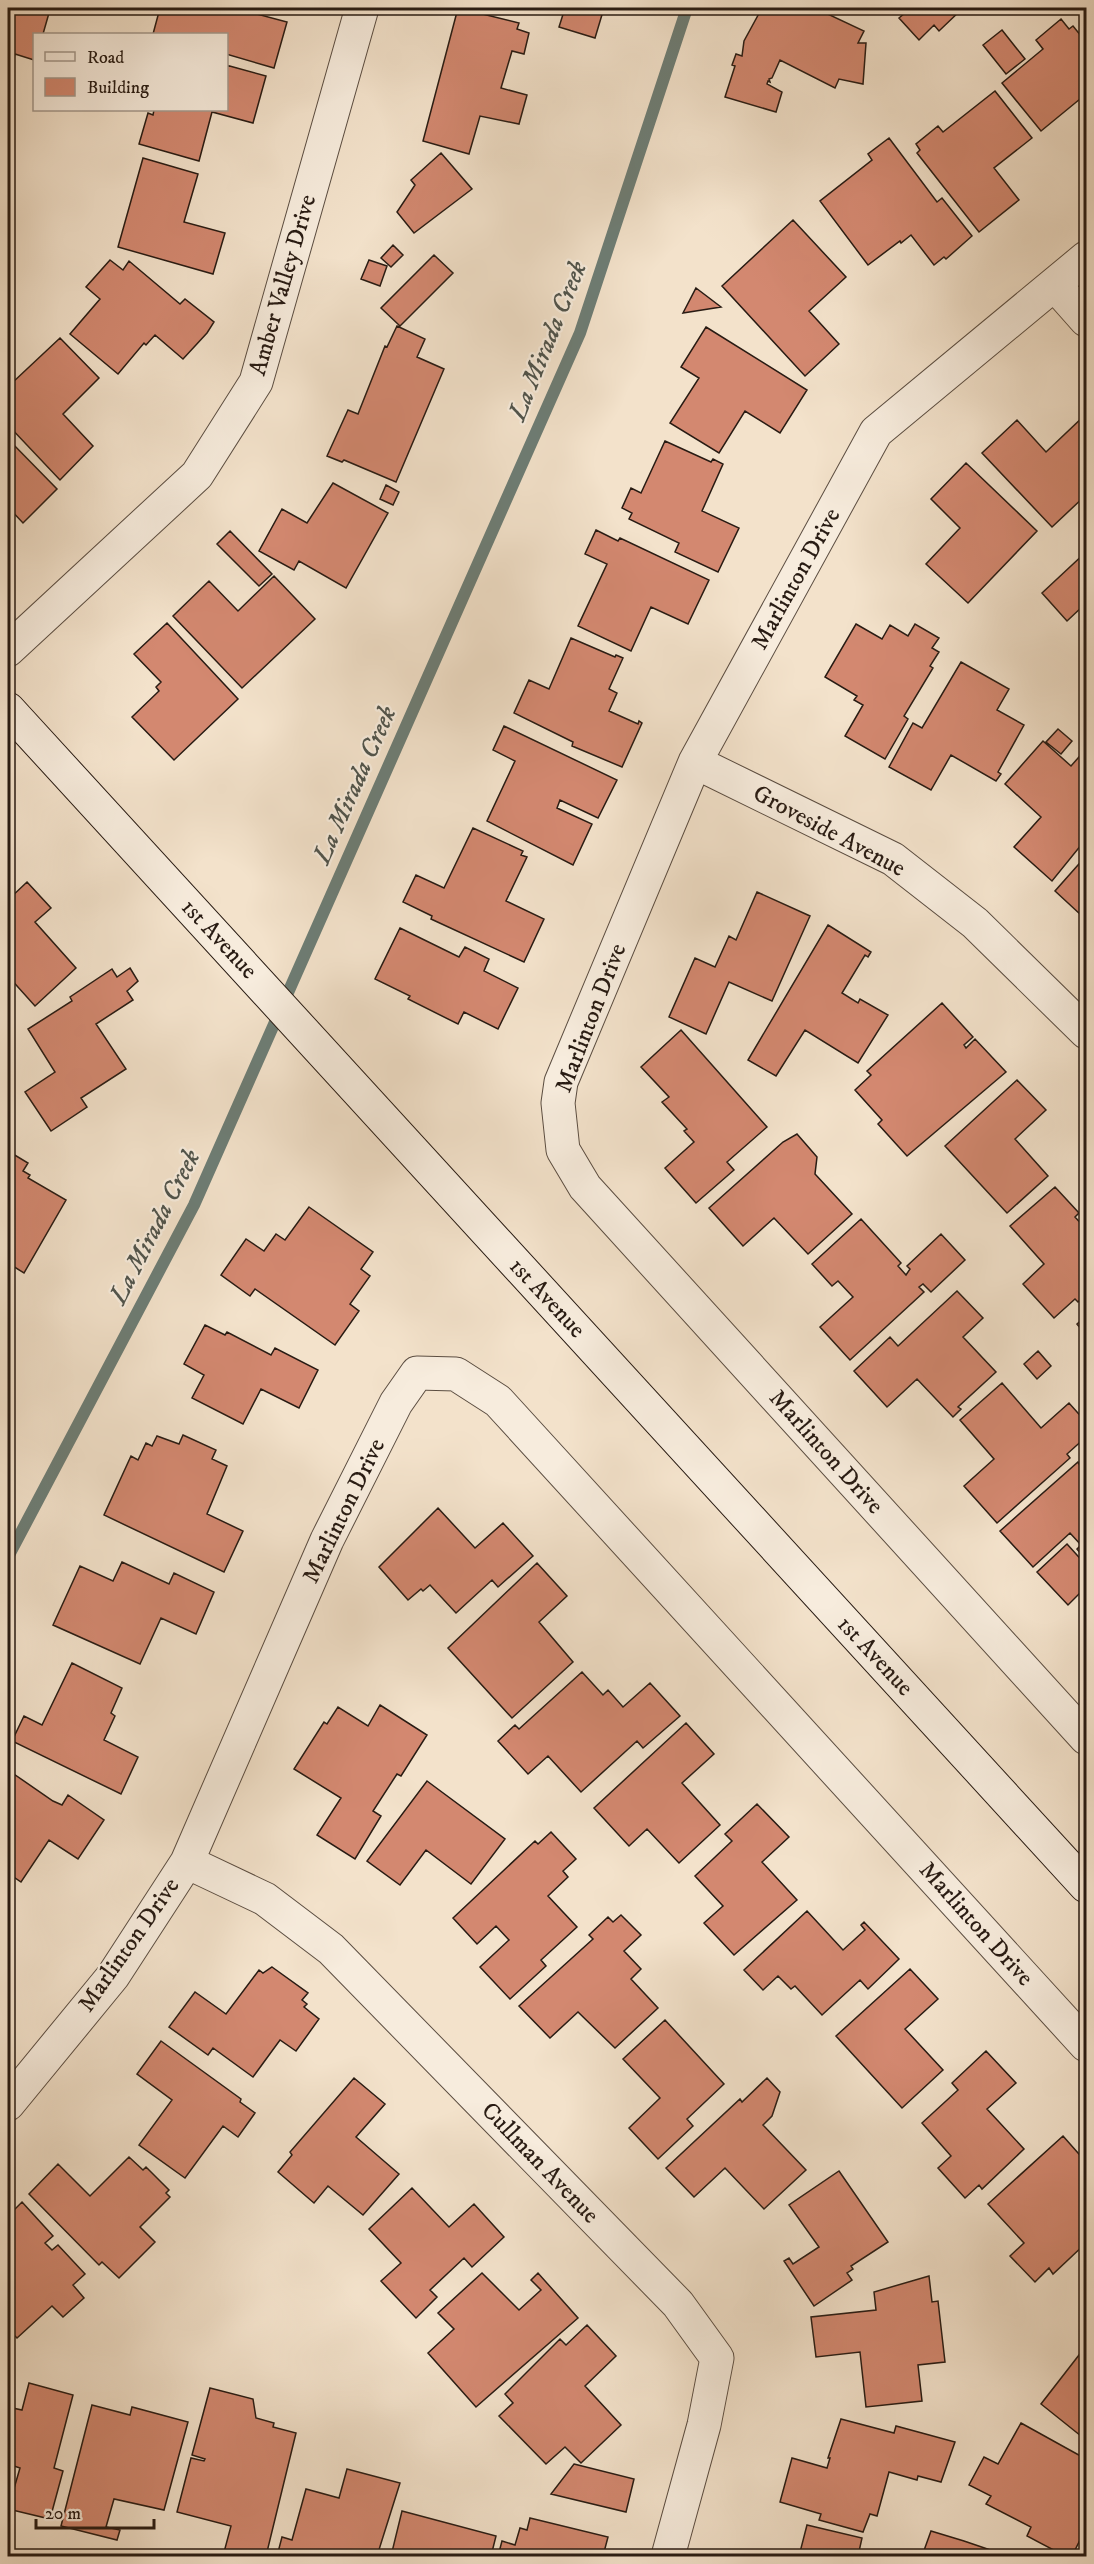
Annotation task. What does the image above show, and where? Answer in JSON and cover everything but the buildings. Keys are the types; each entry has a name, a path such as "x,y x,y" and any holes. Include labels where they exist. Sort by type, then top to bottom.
{"street":[{"name":"Amber Valley Drive","path":"8,650 198,475 256,382 363,8"},
{"name":"Marlinton Drive","path":"1086,258 876,432 695,762 561,1082 558,1103 563,1150 585,1186 1086,1738"},
{"path":"1055,285 1086,320"},
{"name":"1st Avenue","path":"8,709 1086,1886"},
{"name":"Groveside Avenue","path":"695,762 893,859 975,923 1086,1032"},
{"name":"Marlinton Drive","path":"8,2104 113,1976 188,1862 327,1540 396,1402 417,1373 456,1374 498,1401 1086,2045"},
{"name":"Cullman Avenue","path":"188,1862 265,1899 331,1949 678,2304 717,2358 704,2425 668,2556"}],"waterway":[{"name":"La Mirada Creek","path":"8,1557 194,1205 580,333 687,8"}]}
